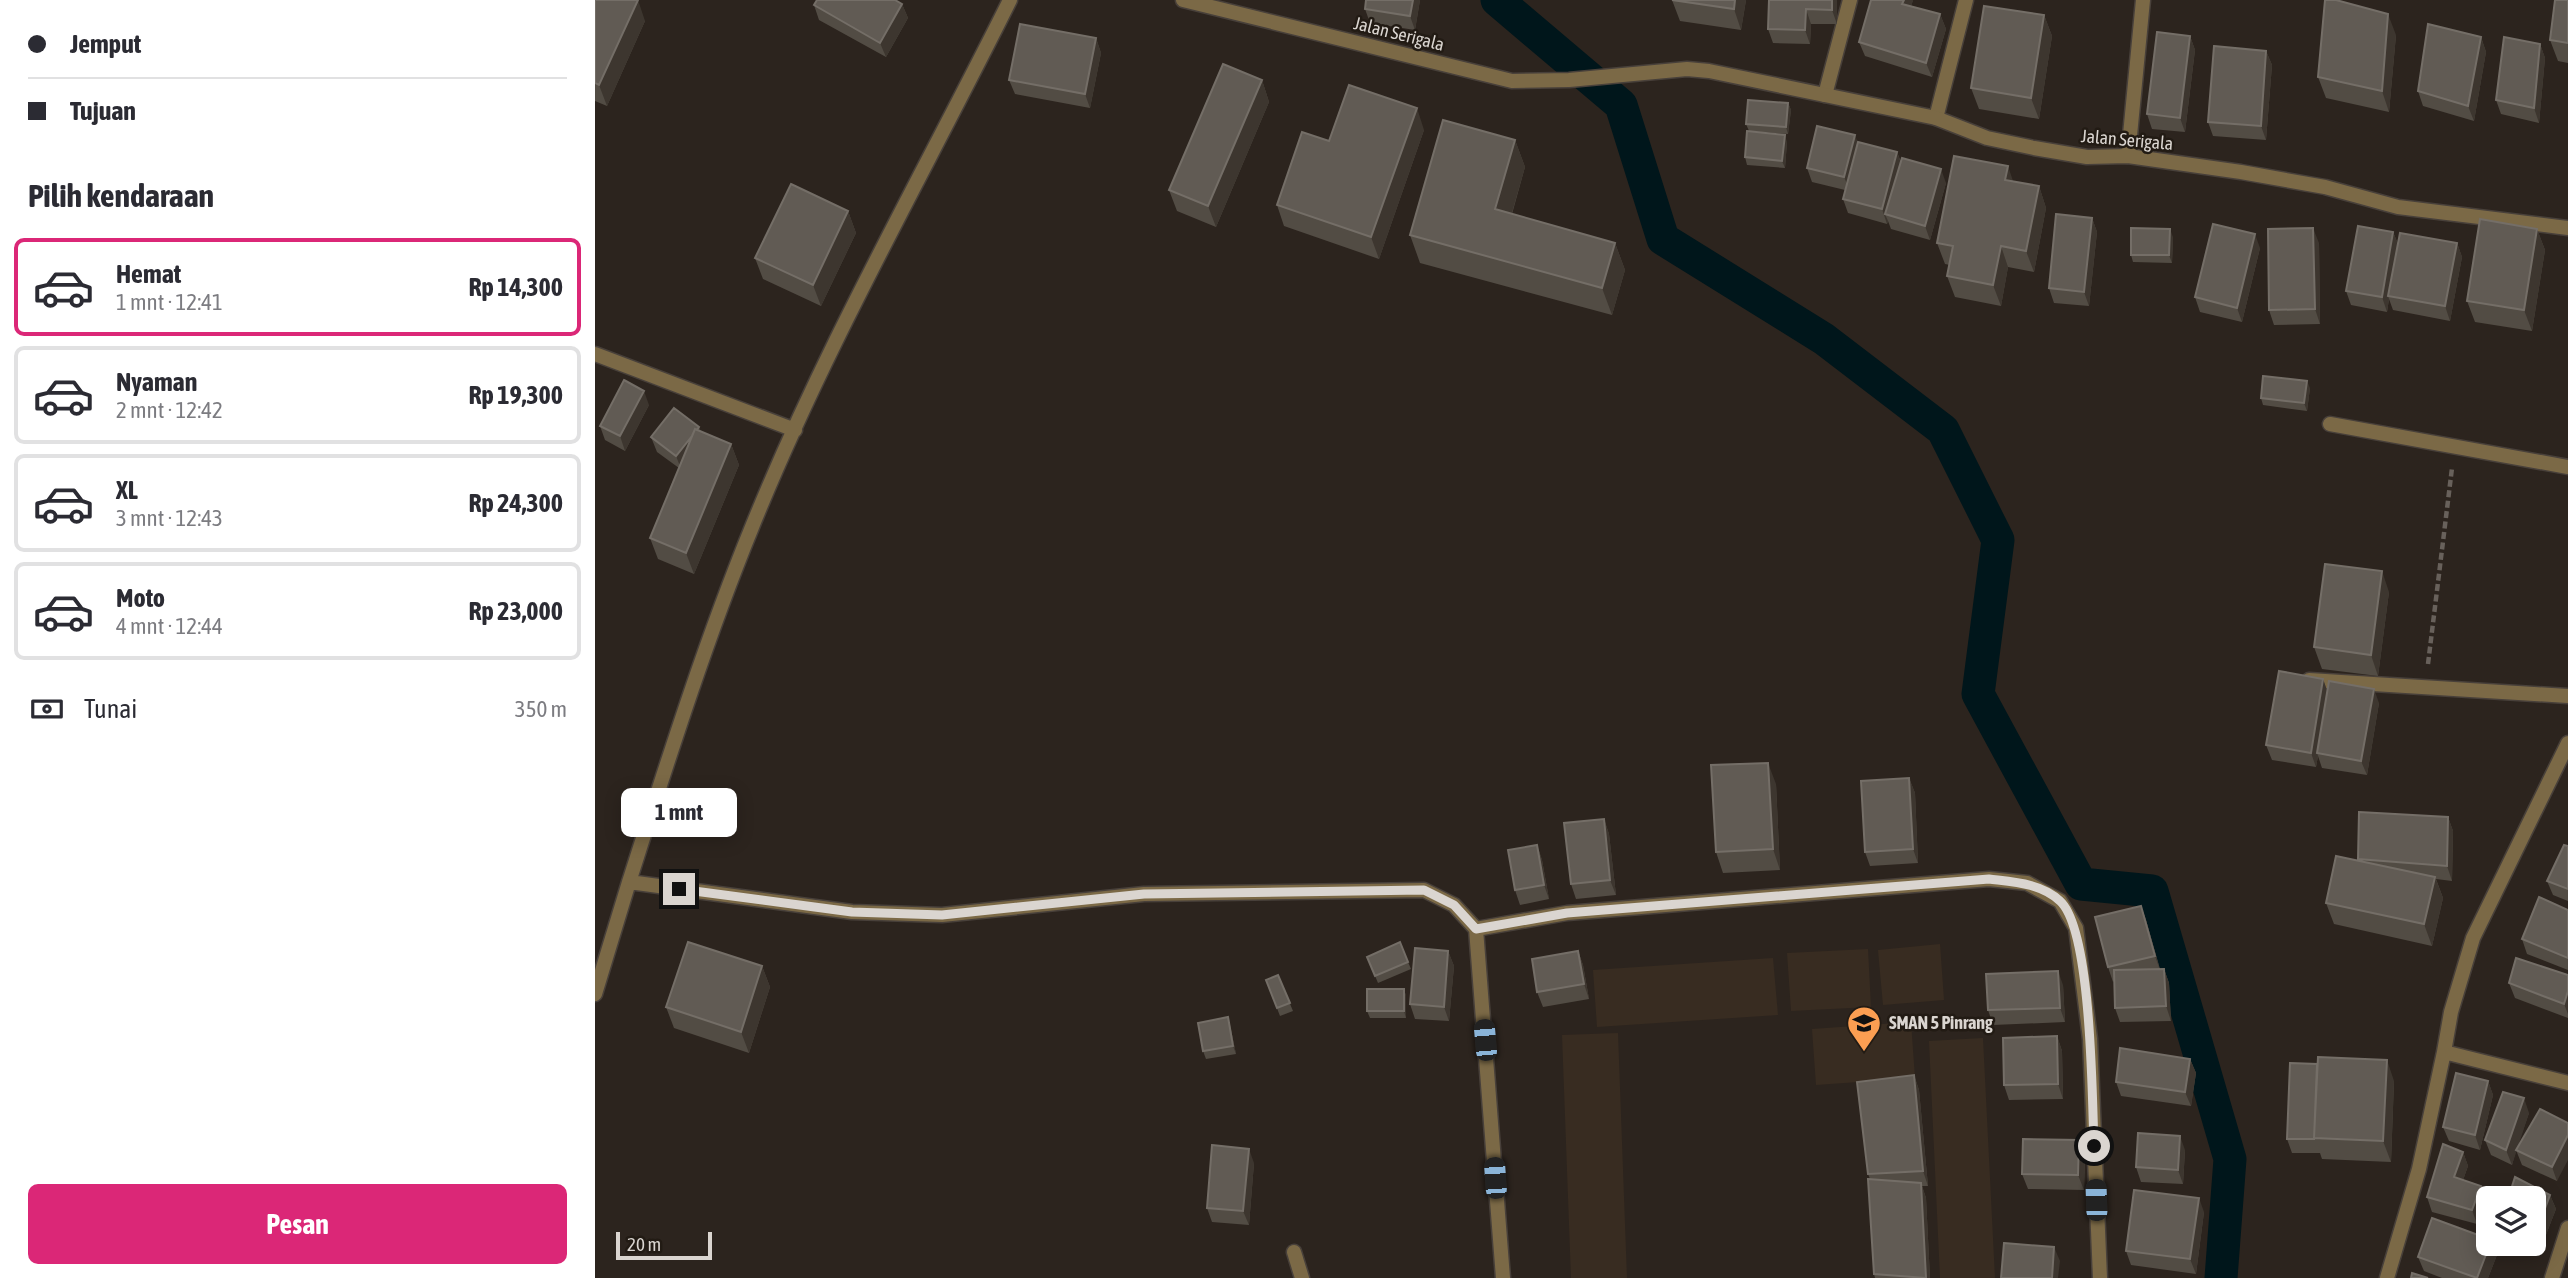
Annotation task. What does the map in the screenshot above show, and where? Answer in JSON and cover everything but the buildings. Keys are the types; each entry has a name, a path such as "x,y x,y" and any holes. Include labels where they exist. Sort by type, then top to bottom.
{"street":[{"path":"595,994 667,764 751,527 795,430 1010,0"},
{"name":"Jalan Serigala","path":"1182,0 1512,81 1687,69 1936,118 1987,138 2033,148 2087,157 2128,156 2325,187 2398,207 2568,228"},
{"path":"1825,95 1850,0"},
{"path":"1936,118 1966,0"},
{"path":"2128,156 2143,0"},
{"path":"595,354 795,430"},
{"path":"2330,424 2568,467"},
{"path":"2309,680 2568,696"},
{"path":"2387,1278 2419,1169 2451,1012 2473,938 2568,743"},
{"path":"1476,929 1567,913 1989,879 2027,883 2060,901 2076,928 2090,1039 2100,1278"},
{"path":"629,882 852,912 942,915 1144,894 1424,890 1454,905 1476,929 1503,1278"},
{"path":"2444,1052 2568,1083"},
{"path":"2551,1278 2563,1264 2568,1228"},
{"path":"1294,1252 1302,1278"}],"path":[{"path":"2425,689 2455,447"}],"shaded area":[{"path":"1940,944 1944,1000 1883,1005 1878,950"},
{"path":"1868,949 1871,1007 1791,1011 1787,953"},
{"path":"1773,958 1778,1015 1597,1027 1593,970"},
{"name":"SMAN 5 Pinrang","path":"1911,1022 1915,1078 1816,1085 1812,1029"},
{"path":"1618,1033 1627,1278 1571,1278 1562,1035"},
{"path":"1983,1038 1995,1278 1940,1278 1929,1041"}],"waterway":[{"path":"1497,0 1621,105 1663,239 1824,339 1943,430 1998,540 1978,694 2081,884 2152,891 2230,1159 2221,1278"}],"place":[{"name":"SMAN 5 Pinrang","path":"1864,1053"}],"route":[{"path":"679,889 852,912 942,915 1144,894 1424,890 1454,905 1476,929 1567,913 1989,879 2027,883 2060,901 2076,928 2090,1039 2094,1146"}]}
